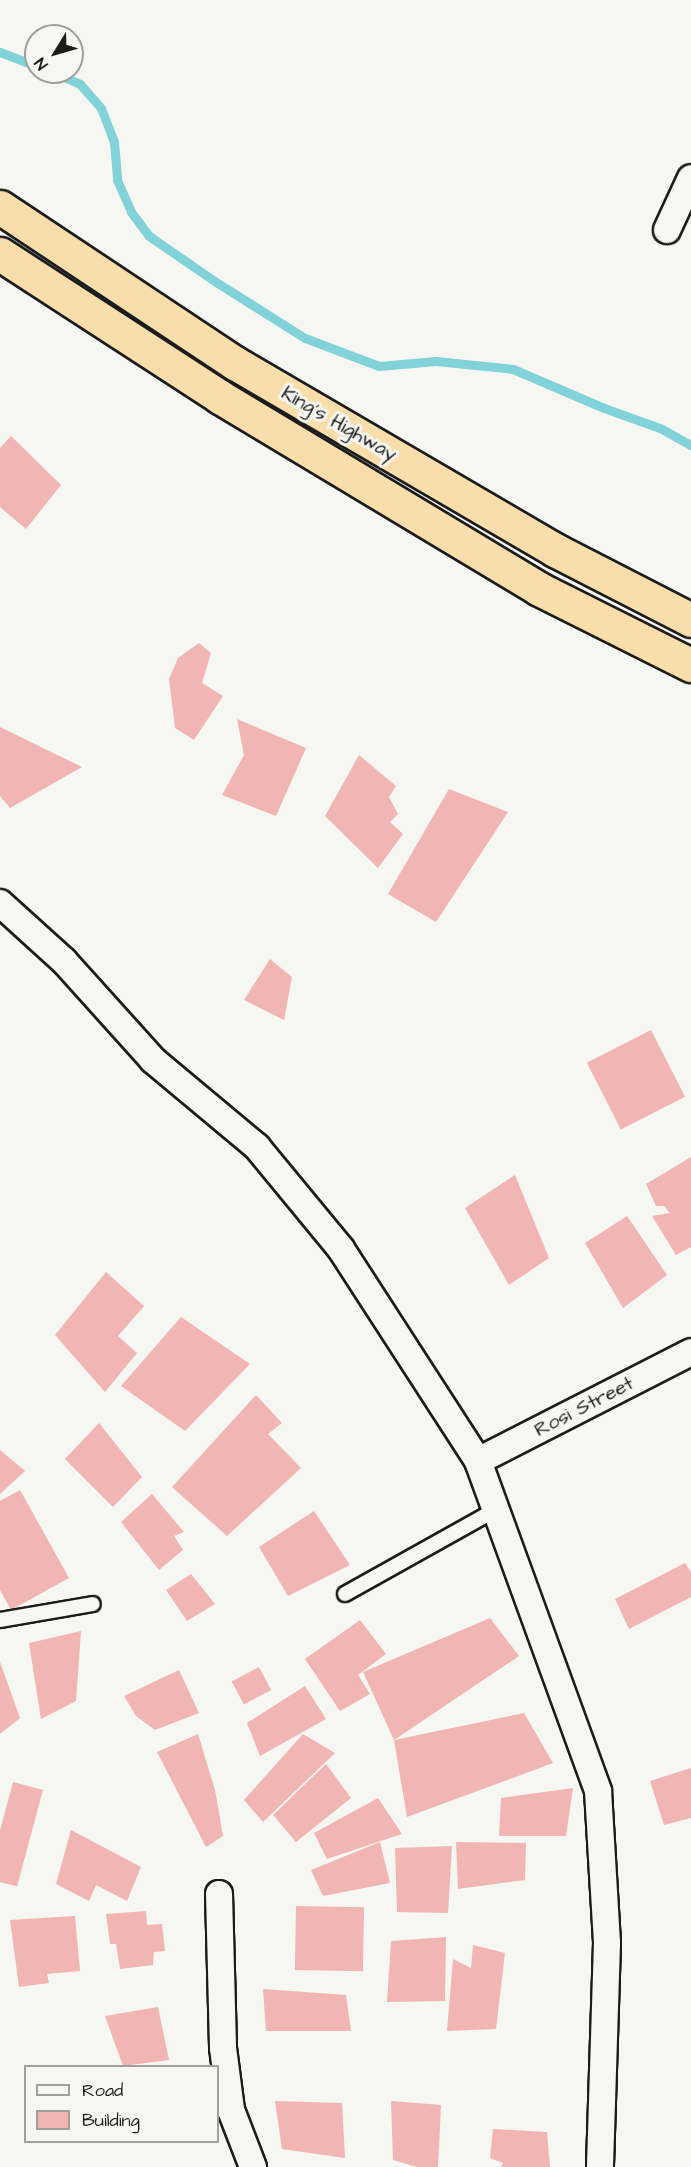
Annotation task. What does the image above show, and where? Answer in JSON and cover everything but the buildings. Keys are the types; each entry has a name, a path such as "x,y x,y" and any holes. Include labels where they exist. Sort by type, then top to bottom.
{"highway":[{"name":"King's Highway","path":"0,207 235,363 555,550 691,620"},
{"name":"King's Highway","path":"0,254 220,397 539,590 691,665"}],"street":[{"path":"666,230 691,178"},
{"path":"0,903 64,960 153,1059 257,1146 341,1249 478,1461 598,1791 607,1943 600,2167"},
{"name":"Rosi Street","path":"478,1461 691,1352"},
{"path":"219,1894 223,2048 231,2110 253,2167"}],"lane":[{"path":"345,1593 495,1510"},
{"path":"0,1620 93,1604"}],"waterway":[{"path":"0,52 24,61"},
{"path":"80,84 101,108 114,142 117,180 131,212 149,236 216,282 305,338 379,366 436,361 513,369 604,408 660,428 691,445"}]}
